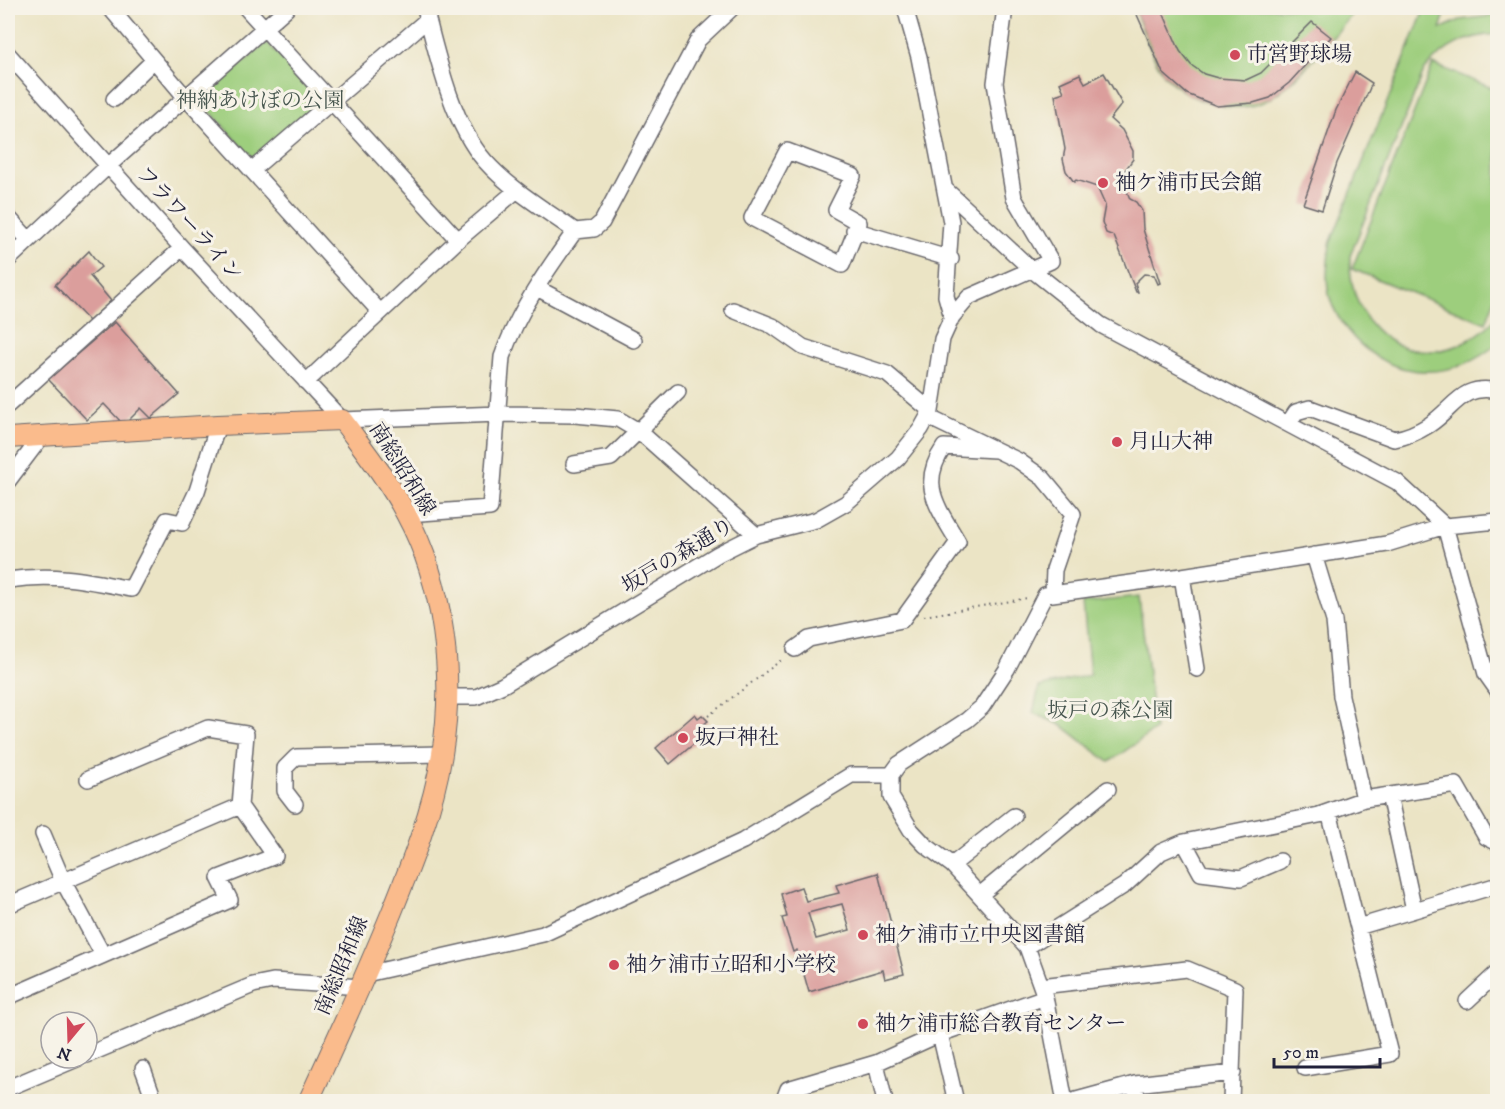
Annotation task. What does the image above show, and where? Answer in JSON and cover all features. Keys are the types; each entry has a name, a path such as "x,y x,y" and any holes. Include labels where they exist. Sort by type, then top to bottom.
{"main road":[{"name":"南総昭和線","path":"8,438 342,420 406,514 427,565 443,636 447,697 442,754 419,844 363,981 308,1101"}],"street":[{"path":"110,8 187,99 253,169 380,312"},
{"path":"246,8 458,240"},
{"path":"8,260 108,166 187,99 287,8"},
{"path":"253,169 332,103 429,12 460,122 484,160 517,190 575,231 594,229 602,222 698,40 732,8"},
{"path":"904,8 918,49 951,222 951,259 946,296 952,317"},
{"path":"1005,8 995,83 1014,198 1051,261 1032,270"},
{"name":"フラワーライン","path":"8,54 182,248 342,420"},
{"path":"114,99 154,60"},
{"path":"787,151 853,176 836,210 859,224 854,230 842,265 752,218 787,151"},
{"path":"306,382 458,240 517,190"},
{"path":"946,190 1032,270 1101,325 1397,482 1444,526 1486,674 1497,691"},
{"path":"8,216 28,239"},
{"path":"854,230 951,259"},
{"path":"406,514 490,508 502,357 510,334 575,231"},
{"path":"8,405 182,248"},
{"name":"坂戸の森通り","path":"447,697 476,697 503,685 718,554 756,535 816,520 846,503 898,458 929,414 942,339 952,317 969,297 1032,270"},
{"path":"537,288 634,340"},
{"path":"733,310 773,326 803,347 887,374 929,414 1019,461 1043,478 1073,514 1054,570 1049,594 1007,669 981,707 967,720 899,764 891,775 891,797 911,830 952,865 981,894 1027,947 1043,992 1067,1101 1134,1084 1233,1073"},
{"path":"1288,424 1296,412 1310,408 1394,439 1407,436 1430,425 1467,392 1486,389 1497,391"},
{"path":"574,464 611,458 640,432 678,392"},
{"path":"342,420 499,414 575,415 618,419 640,432 756,535"},
{"path":"8,580 33,576 65,576 130,589 166,520 182,523 197,490 218,425"},
{"path":"8,481 42,436"},
{"path":"795,649 808,639 902,620 958,542 933,498 930,475 935,459 944,447 995,450"},
{"path":"1049,594 1387,544 1444,526 1497,521"},
{"path":"1314,555 1334,621 1341,696 1364,799"},
{"path":"1182,576 1197,669"},
{"path":"8,997 230,900 219,878 275,856 240,806 246,734 208,728 88,779"},
{"path":"295,804 285,790 285,768 296,757 442,754"},
{"path":"99,1050 253,985 273,981 363,981 543,934 743,841 851,775 891,775"},
{"path":"1027,947 1125,885 1161,852 1184,842 1329,812 1364,799 1456,785 1486,837 1497,843"},
{"path":"981,894 1108,789"},
{"path":"1389,795 1414,910"},
{"path":"8,905 240,806"},
{"path":"1305,1068 1390,1054 1329,812"},
{"path":"952,865 1014,816"},
{"path":"43,834 63,881 103,955"},
{"path":"1184,842 1201,873 1241,878 1280,861"},
{"path":"1358,927 1497,885"},
{"path":"783,1101 788,1089 876,1063 1043,992 1187,969 1235,989 1231,1101"},
{"path":"1467,1001 1497,972"},
{"path":"940,1034 956,1101"},
{"path":"876,1063 885,1101"},
{"path":"143,1069 155,1101"},
{"path":"8,1088 51,1070"},
{"path":"1134,1084 1138,1101"}],"path":[{"path":"902,620 1049,594"},
{"path":"708,716 795,649"}],"green space":[{"name":"市営野球場","path":"1134,8 1358,8 1307,66 1284,88 1259,104 1230,107 1215,105 1186,93 1164,74 1151,52"},
{"path":"1425,8 1445,14 1440,29 1460,20 1497,15 1497,34 1476,37 1457,44 1440,55 1424,71 1350,256 1354,292 1361,308 1381,334 1396,343 1413,349 1432,351 1454,347 1480,333 1497,314 1498,343 1481,356 1462,365 1443,370 1424,371 1405,369 1387,362 1370,352 1354,338 1333,307 1327,276 1330,244"},
{"name":"神納あけぼの公園","path":"267,42 320,102 253,160 200,100"},
{"path":"1433,64 1497,90 1497,293 1486,323 1352,269"},
{"name":"坂戸の森公園","path":"1139,597 1155,730 1109,762 1061,725 1033,713 1039,687 1090,675 1083,603"}],"building":[{"path":"1134,8 1161,8 1180,51 1191,65 1204,74 1218,78 1246,80 1261,73 1312,22 1331,37 1289,83 1270,98 1253,103 1217,106 1187,94 1163,73"},
{"path":"1355,72 1372,83 1337,163 1322,210 1303,204 1336,110"},
{"name":"袖ケ浦市民会館","path":"1104,73 1122,104 1110,119 1122,130 1133,151 1133,159 1121,176 1130,199 1136,202 1142,211 1143,229 1160,283 1158,284 1154,275 1144,274 1135,283 1138,292 1136,292 1114,236 1106,233 1102,222 1105,205 1097,187 1076,180 1074,182 1066,171 1063,159 1065,149 1055,95 1064,92 1060,83 1080,74 1085,83"},
{"path":"89,251 101,267 90,276 111,301 89,321 55,285"},
{"path":"115,322 179,394 151,418 141,408 124,425 104,404 87,420 48,379"},
{"path":"695,714 698,718 702,715 708,721 703,725 709,731 670,764 656,748"},
{"name":"袖ケ浦市立中央図書館","path":"878,873 904,974 885,979 883,970 809,992 797,950 793,952 782,918 787,917 781,894 801,887 806,901 839,893 836,885","holes":["842,904 850,930 816,939 808,913"]}],"place":[{"name":"市営野球場","path":"1235,55"},
{"name":"袖ケ浦市民会館","path":"1103,183"},
{"name":"月山大神","path":"1117,442"},
{"name":"坂戸神社","path":"683,738"},
{"name":"袖ケ浦市立中央図書館","path":"863,935"},
{"name":"袖ケ浦市立昭和小学校","path":"614,965"},
{"name":"袖ケ浦市総合教育センター","path":"863,1024"}]}
